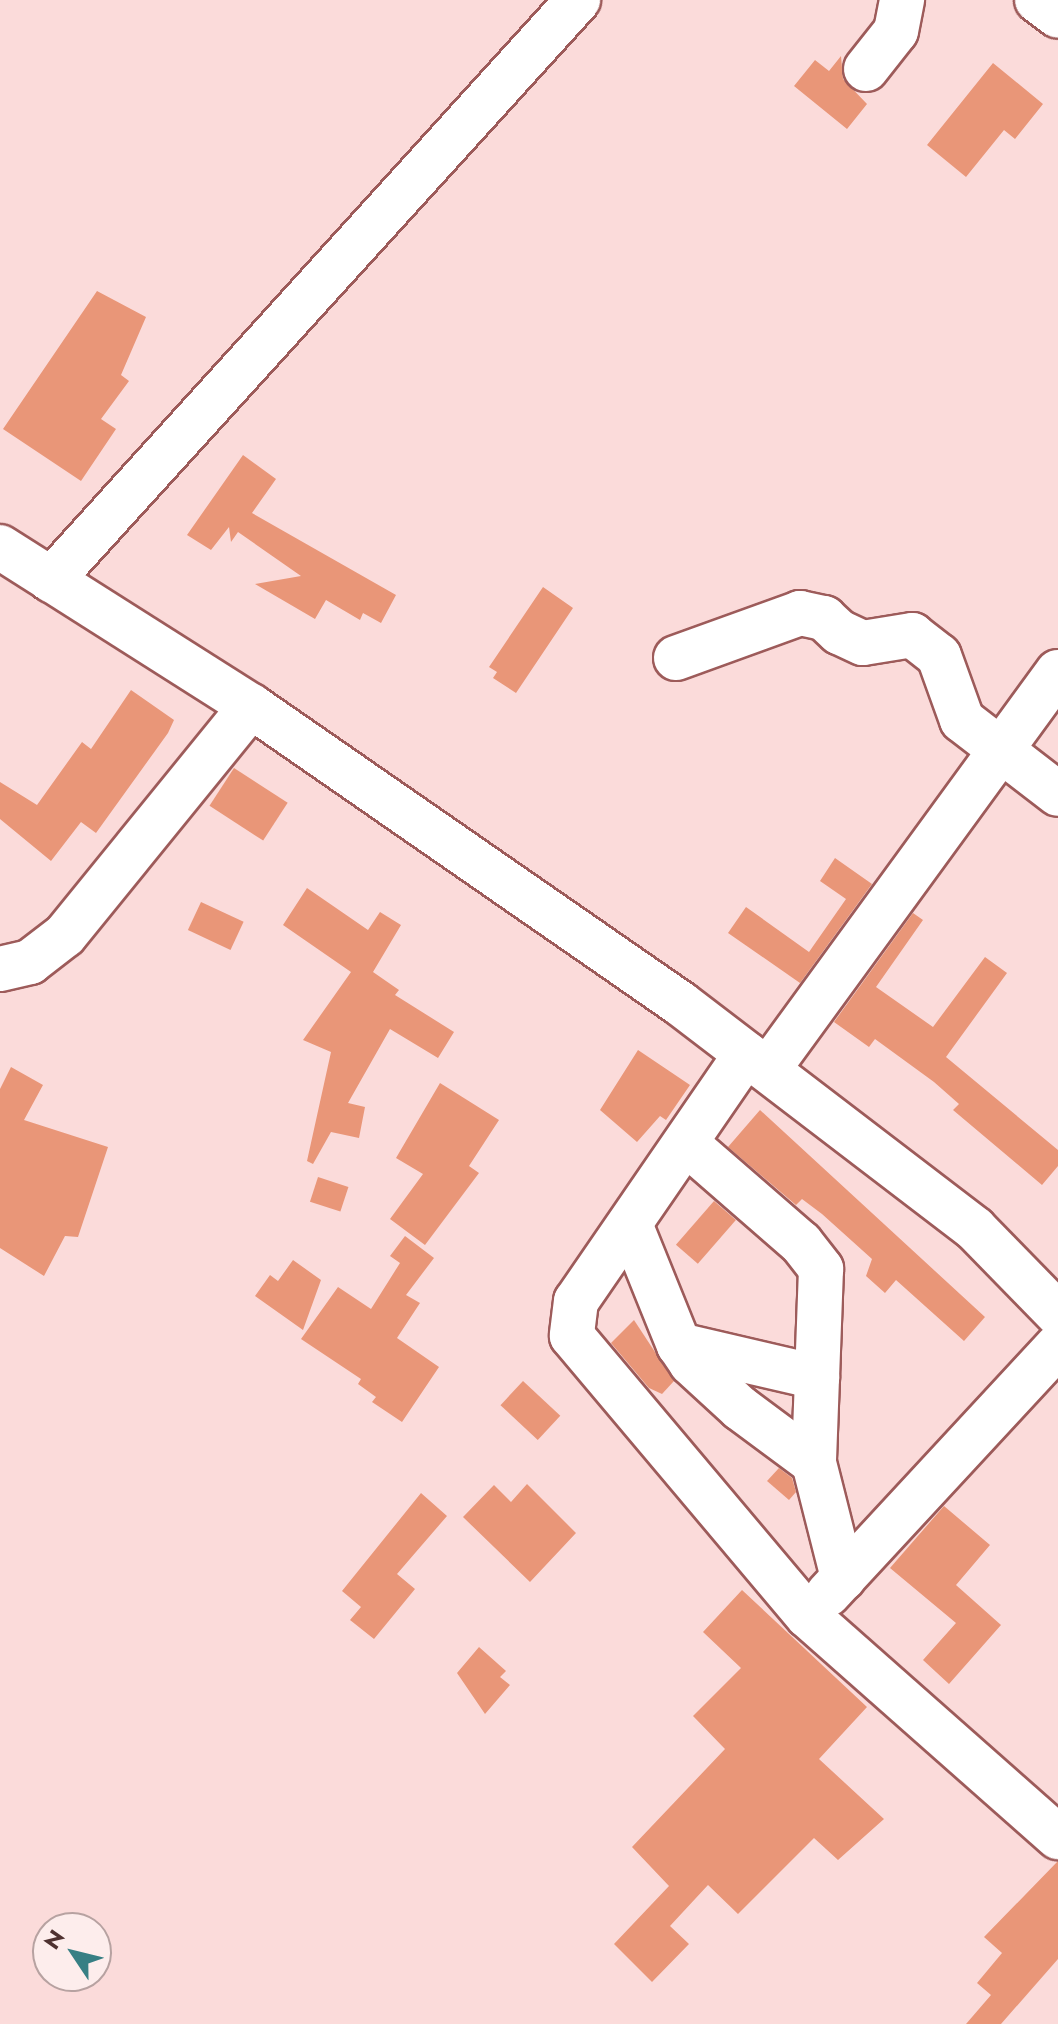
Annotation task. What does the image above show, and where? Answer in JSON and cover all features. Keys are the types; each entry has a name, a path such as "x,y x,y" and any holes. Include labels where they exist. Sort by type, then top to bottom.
{"street":[{"path":"51,580 578,0"},
{"path":"866,69 896,31 902,0"},
{"path":"1037,0 1058,16"},
{"path":"0,547 251,706 758,1061 975,1229 1058,1314"},
{"path":"676,658 800,613 824,618 839,632 863,643 912,635 939,656 962,720 1058,794"},
{"path":"1058,672 758,1061 687,1144 576,1301 572,1336 643,1427 808,1616 1058,1837"},
{"path":"0,969 30,962 65,935 251,706"},
{"path":"687,1144 801,1243 821,1269 814,1463 843,1578"},
{"path":"630,1224 679,1345 709,1381 814,1463"},
{"path":"679,1345 817,1377"},
{"path":"808,1616 1058,1346"}],"building":[{"path":"841,56 843,79 867,104 847,129 794,86 815,60 829,71"},
{"path":"993,63 1043,104 1015,139 1004,130 966,177 927,145"},
{"path":"97,291 146,317 121,375 129,381 101,419 116,429 81,481 3,429"},
{"path":"243,455 276,479 252,513 396,595 381,623 363,613 360,620 326,600 315,619 255,584 301,576 238,532 231,542 229,527 211,550 187,535"},
{"path":"543,587 573,608 516,693 493,678 497,672 489,667"},
{"path":"131,690 174,720 168,733 96,833 81,822 51,861 0,819 0,782 37,805 82,742 91,749"},
{"path":"234,768 288,803 263,841 209,806"},
{"path":"835,858 872,884 800,983 728,933 746,907 809,952 846,899 820,881"},
{"path":"307,888 368,930 380,912 401,925 373,972 399,990 395,995 454,1032 438,1058 390,1029 348,1103 365,1107 359,1138 331,1132 313,1164 307,1161 331,1052 303,1040 351,972 283,925"},
{"path":"201,902 244,922 230,950 188,930"},
{"path":"913,913 923,920 876,987 933,1027 985,957 1007,973 946,1057 1058,1150 1058,1166 1042,1185 953,1110 959,1104 934,1082 875,1039 869,1047 834,1022"},
{"path":"638,1050 690,1085 666,1120 660,1116 637,1142 600,1110"},
{"path":"11,1067 43,1085 24,1120 108,1147 78,1237 65,1236 44,1276 0,1248 0,1089"},
{"path":"440,1083 499,1120 469,1166 479,1173 425,1245 390,1219 423,1174 396,1158"},
{"path":"760,1110 985,1317 964,1341 896,1280 885,1293 866,1276 872,1259 822,1214 802,1199 796,1205 728,1147"},
{"path":"318,1177 348,1187 340,1212 310,1202"},
{"path":"714,1201 736,1220 698,1264 676,1245"},
{"path":"405,1236 434,1258 406,1295 420,1303 397,1338 439,1367 402,1422 372,1402 376,1397 358,1384 361,1379 301,1339 338,1287 371,1309 400,1263 390,1256"},
{"path":"293,1260 321,1280 303,1330 255,1296 270,1275 278,1281"},
{"path":"634,1320 674,1381 662,1394 649,1388 611,1343"},
{"path":"523,1381 560,1416 538,1440 500,1405"},
{"path":"779,1468 792,1478 796,1492 789,1500 767,1481"},
{"path":"527,1484 576,1533 530,1582 463,1517 494,1485 511,1502"},
{"path":"421,1493 447,1516 397,1574 415,1589 374,1639 350,1620 361,1607 342,1591"},
{"path":"944,1506 990,1545 956,1585 1001,1625 949,1684 923,1660 956,1623 890,1568"},
{"path":"742,1590 867,1707 819,1759 884,1819 838,1860 814,1838 738,1914 708,1885 670,1926 689,1944 652,1982 614,1944 669,1886 632,1847 725,1749 693,1716 741,1668 703,1632"},
{"path":"479,1647 506,1671 500,1677 510,1685 485,1714 457,1673"},
{"path":"1058,1861 1058,1959 1001,2024 966,2024 991,1995 977,1983 1002,1953 984,1937"}]}
